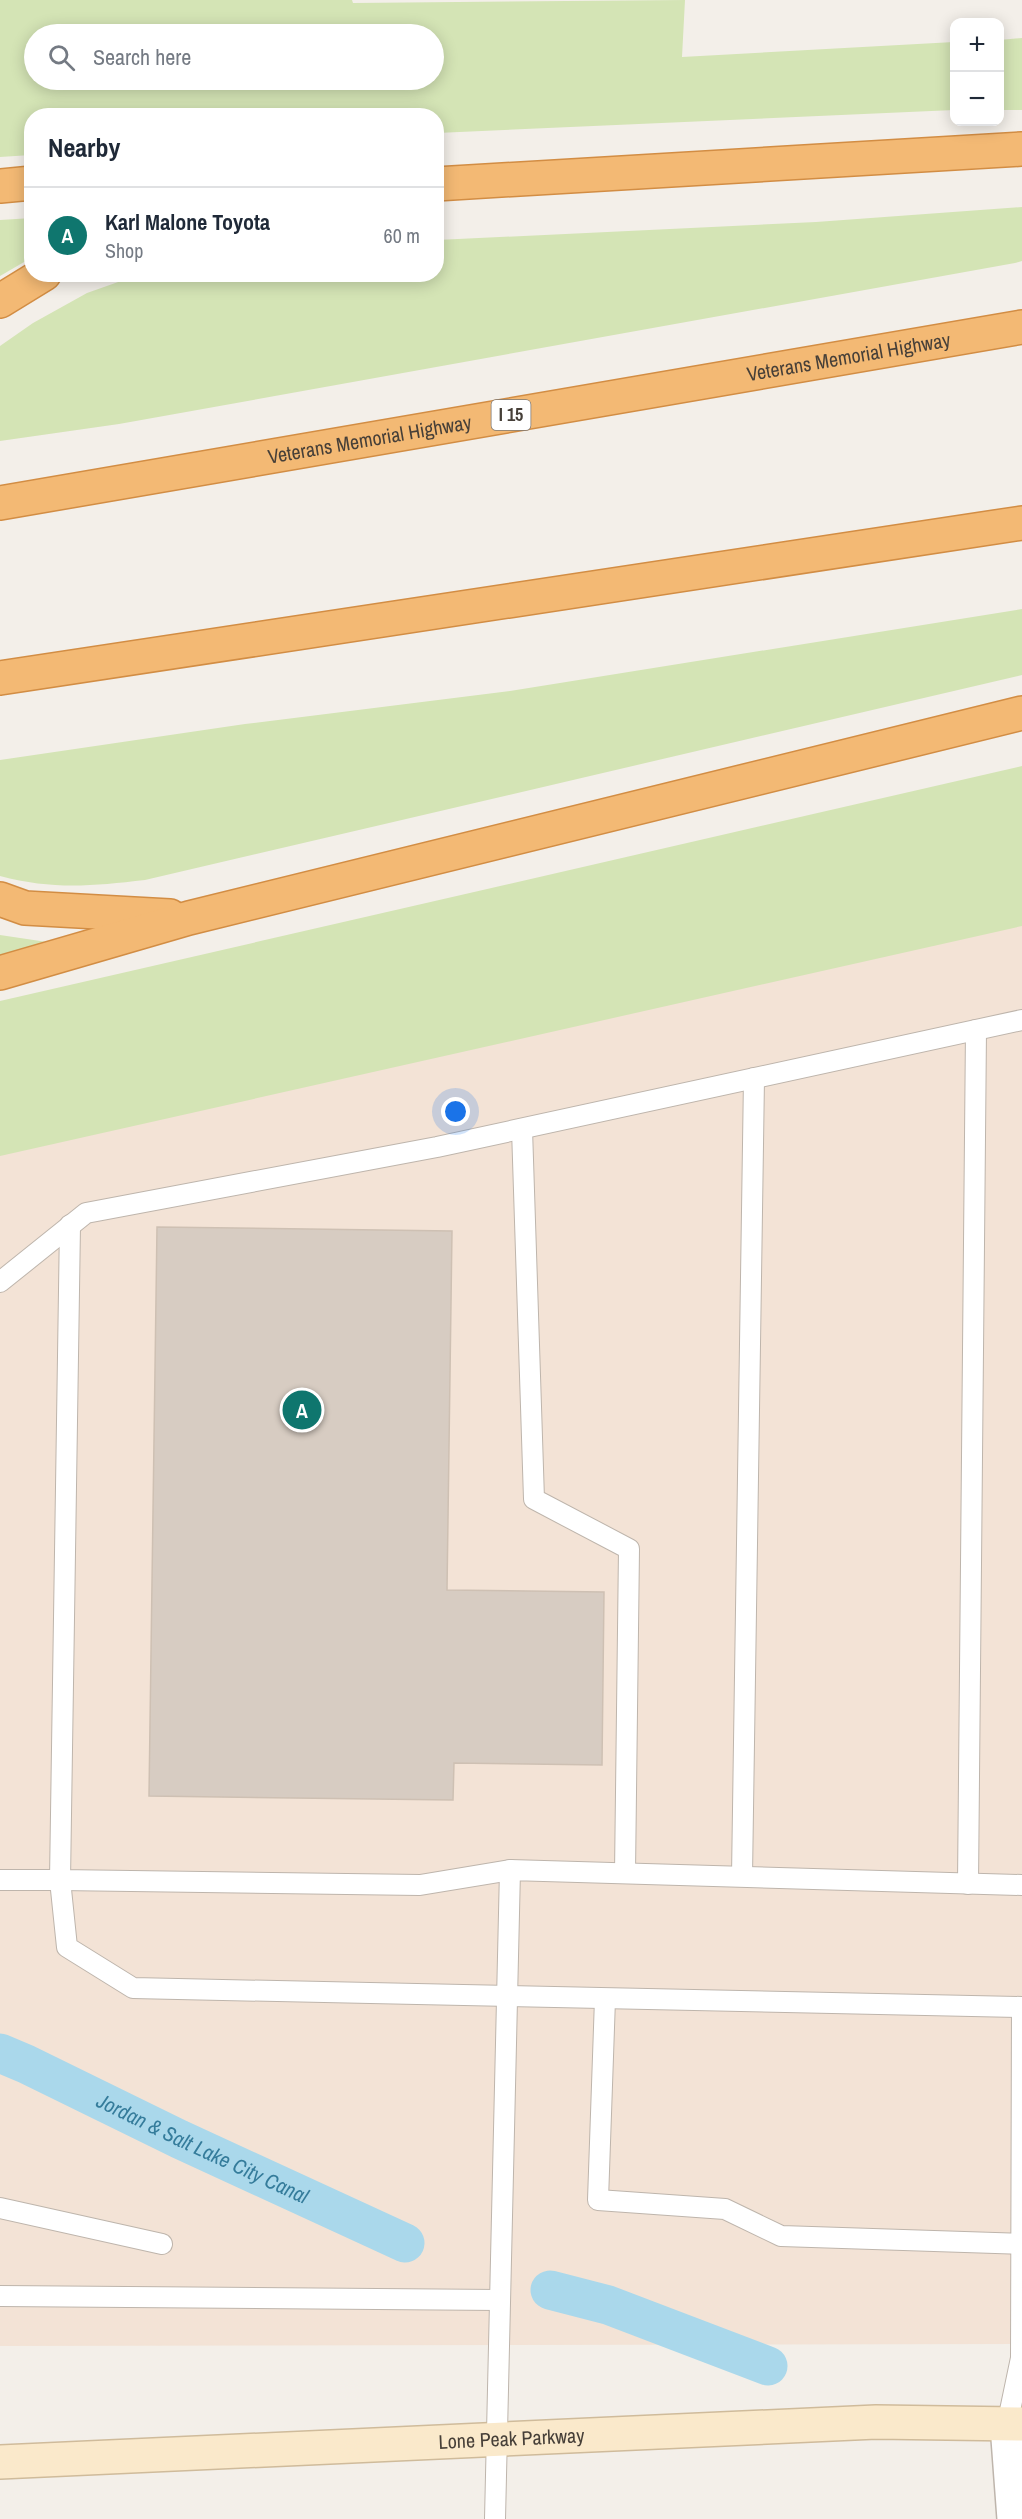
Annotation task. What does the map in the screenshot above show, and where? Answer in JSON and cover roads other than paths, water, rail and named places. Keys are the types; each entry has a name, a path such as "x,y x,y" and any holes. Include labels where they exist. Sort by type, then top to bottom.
{"highway":[{"path":"444,184 1022,149"},
{"path":"0,301 32,282"},
{"name":"Veterans Memorial Highway","path":"0,502 1022,327"},
{"path":"0,678 1022,523"},
{"path":"0,973 189,918 1022,713"},
{"path":"0,899 25,908 77,909 189,918"}],"main road":[{"name":"Lone Peak Parkway","path":"0,2462 876,2422 1015,2425"}],"street":[{"path":"1014,2519 1015,2425"}],"lane":[{"path":"0,1282 86,1212 425,1149 1022,1020"},
{"path":"968,1884 976,1030"},
{"path":"742,1876 754,1078"},
{"path":"522,1129 534,1499 629,1549 625,1873"},
{"path":"70,1226 60,1880 67,1947 133,1988 1022,2007 1022,2358 1015,2425"},
{"path":"0,1880 420,1885 510,1870 1022,1885"},
{"path":"495,2519 510,1870"},
{"path":"605,1999 598,2200 725,2209 781,2236 1022,2244"},
{"path":"0,2208 162,2244"},
{"path":"0,2296 499,2300"}],"waterway":[{"name":"Jordan & Salt Lake City Canal","path":"0,2053 179,2139 405,2243"},
{"name":"Jordan & Salt Lake City Canal","path":"550,2290 608,2305 768,2366"}],"place":[{"name":"Karl Malone Toyota","path":"302,1410"}]}
